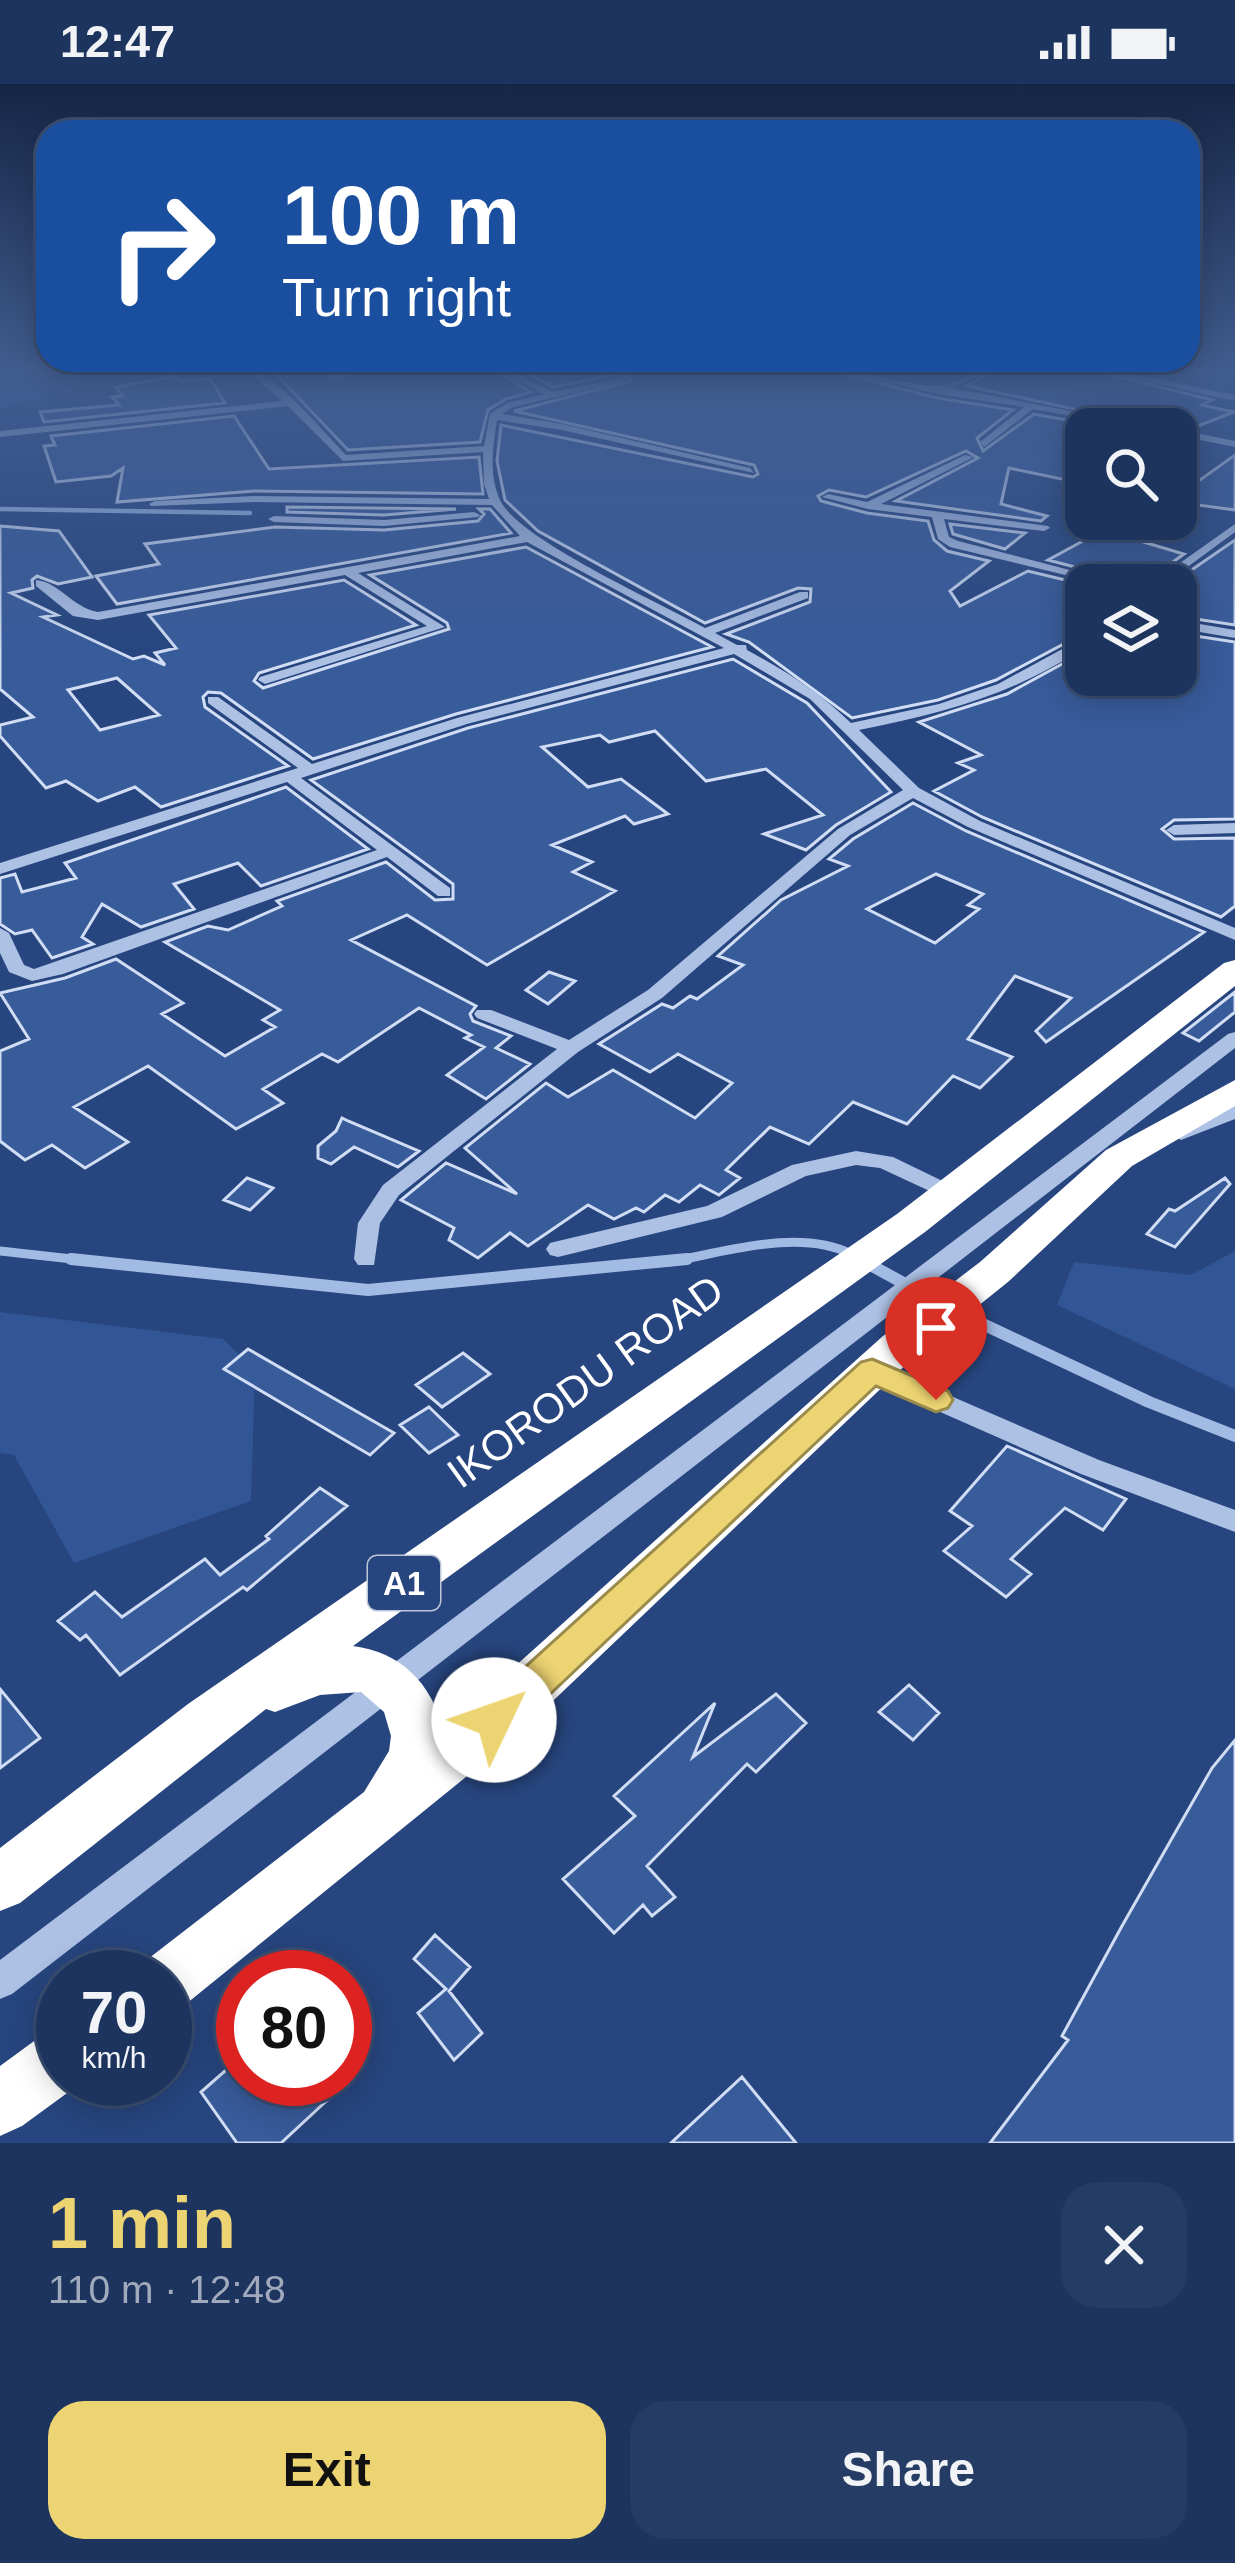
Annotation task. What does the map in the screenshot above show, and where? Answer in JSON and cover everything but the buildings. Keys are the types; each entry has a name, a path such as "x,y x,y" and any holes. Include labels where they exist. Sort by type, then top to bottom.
{"highway":[{"name":"IKORODU ROAD","path":"0,1883 207,1720 815,1293 1235,970"},
{"path":"192,1961 494,1720 877,1346 994,1272 1119,1158 1235,1091"},
{"path":"207,1720 300,1677 331,1670 367,1670 389,1682 403,1695 418,1736 407,1773 372,1817"},
{"path":"0,2104 36,2078"}],"street":[{"path":"487,466 495,507 529,538 740,648 815,696 914,791 974,824 1235,935"},
{"path":"729,466 750,471"},
{"path":"868,506 950,466"},
{"path":"828,497 938,517 1044,528"},
{"path":"155,504 254,499 495,507"},
{"path":"274,519 376,523 495,507"},
{"path":"938,517 944,539 954,544 1065,571"},
{"path":"1184,564 1235,527"},
{"path":"40,583 78,613 98,616 529,538"},
{"path":"265,680 437,627 345,570"},
{"path":"708,631 804,596"},
{"path":"1197,628 1235,634"},
{"path":"0,869 558,693 740,648"},
{"path":"849,728 934,712 1008,689 1065,655"},
{"path":"213,700 312,772"},
{"path":"292,778 444,892"},
{"path":"366,1259 369,1222 391,1190 571,1048 655,994 844,832 914,791"},
{"path":"1174,830 1235,828"},
{"path":"0,933 16,968 32,975 56,970 386,852"},
{"path":"484,1014 571,1048"},
{"path":"0,1982 389,1682 877,1346 958,1249 1235,1038"},
{"path":"1119,1158 1235,1111"},
{"path":"558,1250 714,1212 800,1170 856,1157 885,1162 949,1192"},
{"path":"877,1346 1090,1467 1235,1522"}],"shaded area":[{"path":"1235,1251 1235,1389 1057,1305 1074,1262 1191,1275"},
{"path":"0,1312 223,1339 255,1370 251,1501 74,1563 14,1455 0,1453"}],"waterway":[{"path":"0,509 250,513"},
{"path":"681,1260 785,1242 831,1246 851,1254"},
{"path":"0,1251 88,1261"},
{"path":"71,1259 88,1261"},
{"path":"681,1260 687,1259"},
{"path":"88,1261 368,1290 681,1260"},
{"path":"669,1262 681,1260"},
{"path":"88,1261 99,1262"},
{"path":"865,1262 940,1303"},
{"path":"955,1311 1149,1402 1235,1436"}],"route":[{"path":"494,1720 872,1371 936,1400"}]}
